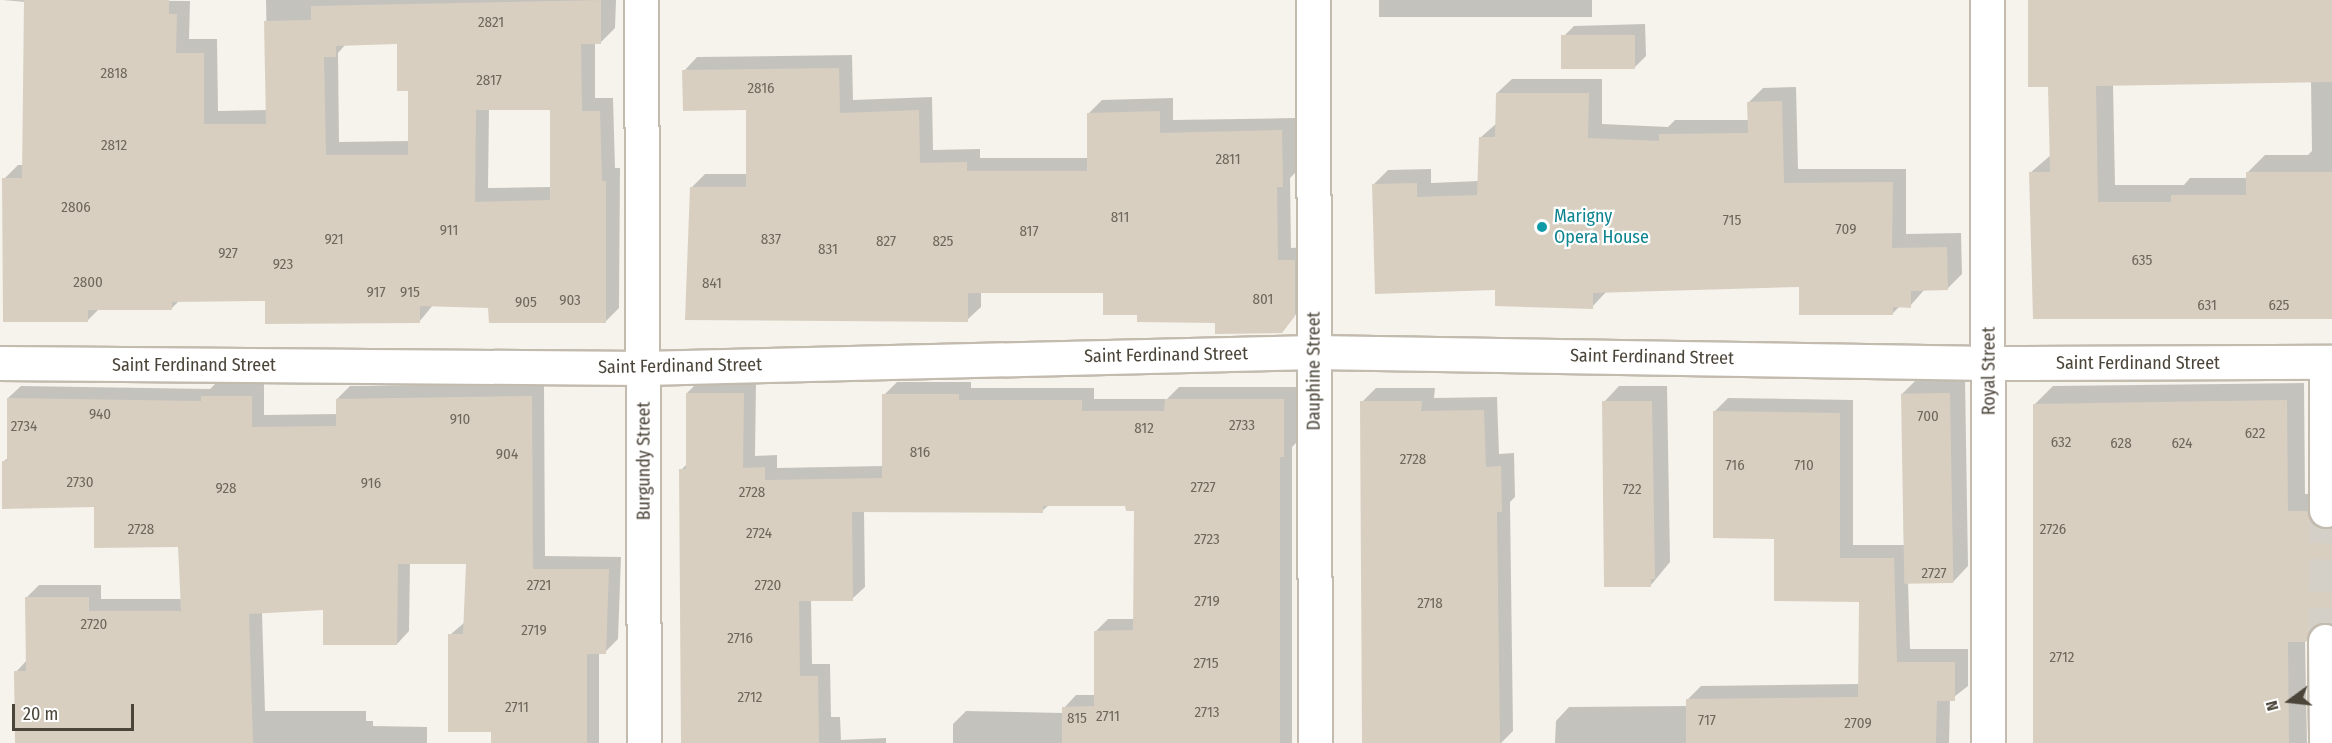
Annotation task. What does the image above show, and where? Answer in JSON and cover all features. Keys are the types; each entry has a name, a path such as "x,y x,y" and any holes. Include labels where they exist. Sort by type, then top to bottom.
{"street":[{"name":"Burgundy Street","path":"641,0 645,743"},
{"name":"Dauphine Street","path":"1313,0 1315,743"},
{"name":"Royal Street","path":"1988,0 1988,743"},
{"name":"Saint Ferdinand Street","path":"0,363 643,368 1314,352 1989,363 2329,362"},
{"path":"2326,510 2329,362"},
{"path":"2325,641 2326,743"}],"building":[{"path":"24,0 169,0 169,14 177,14 176,53 204,53 204,124 266,124 264,21 311,20 311,6 601,0 601,44 581,44 582,111 600,111 602,181 606,181 606,323 489,323 488,308 420,306 420,323 265,324 265,301 172,302 172,310 88,310 88,322 3,322 2,178 22,178","holes":["397,44 397,91 408,91 408,155 326,155 324,57 336,57 336,46","476,110 550,110 550,200 475,202"]},
{"path":"2028,0 2332,0 2332,82 2096,86 2098,202 2171,202 2171,195 2246,195 2246,172 2332,172 2332,319 2033,319 2029,172 2050,172 2048,87 2028,87"},
{"path":"1561,35 1635,35 1635,69 1561,69"},
{"path":"839,68 840,113 919,110 920,163 967,162 967,171 1087,171 1087,113 1160,111 1160,133 1282,130 1283,187 1277,187 1278,260 1295,260 1295,316 1282,333 1215,334 1215,323 1137,322 1137,315 1103,315 1103,293 968,293 968,322 685,320 690,187 746,187 746,110 683,111 682,70"},
{"path":"1496,93 1589,93 1588,138 1659,141 1659,134 1748,133 1747,102 1782,101 1784,183 1893,182 1892,248 1947,247 1948,290 1911,291 1911,308 1893,307 1893,315 1799,315 1799,287 1593,293 1593,309 1495,306 1495,290 1375,294 1372,184 1417,183 1417,197 1477,195 1479,137 1495,137"},
{"path":"686,393 744,393 743,468 765,467 765,480 882,478 882,394 959,394 959,400 1082,400 1082,411 1164,411 1165,399 1284,399 1284,457 1280,457 1280,743 1062,743 1062,707 1094,706 1094,631 1133,630 1134,511 1126,511 1125,506 1043,506 1043,513 852,512 853,601 799,601 800,676 818,676 819,743 681,743 679,469 686,469"},
{"path":"1950,393 1953,583 1904,584 1901,394"},
{"path":"201,396 252,396 252,427 336,426 336,399 532,396 533,569 609,569 606,654 587,654 587,743 491,743 491,732 448,732 448,634 463,634 466,564 398,564 397,645 323,645 323,610 249,614 253,743 15,743 14,671 26,671 25,597 89,597 89,611 181,611 178,547 94,548 94,507 2,509 2,461 7,461 7,398 201,401"},
{"path":"2287,400 2288,511 2307,511 2316,526 2332,527 2332,624 2315,625 2306,642 2288,642 2289,743 2033,743 2033,404"},
{"path":"1360,401 1422,401 1421,411 1484,410 1486,467 1501,466 1502,512 1497,512 1500,743 1362,743"},
{"path":"1602,401 1652,401 1655,579 1651,579 1651,587 1604,587"},
{"path":"1713,411 1840,413 1840,558 1894,558 1897,662 1955,662 1955,701 1937,701 1936,743 1686,743 1686,699 1858,697 1859,602 1774,601 1774,539 1713,538"}],"tunnel":[{"path":"2325,641 2326,510"}],"place":[{"name":"Marigny Opera House","path":"1542,227"}]}
